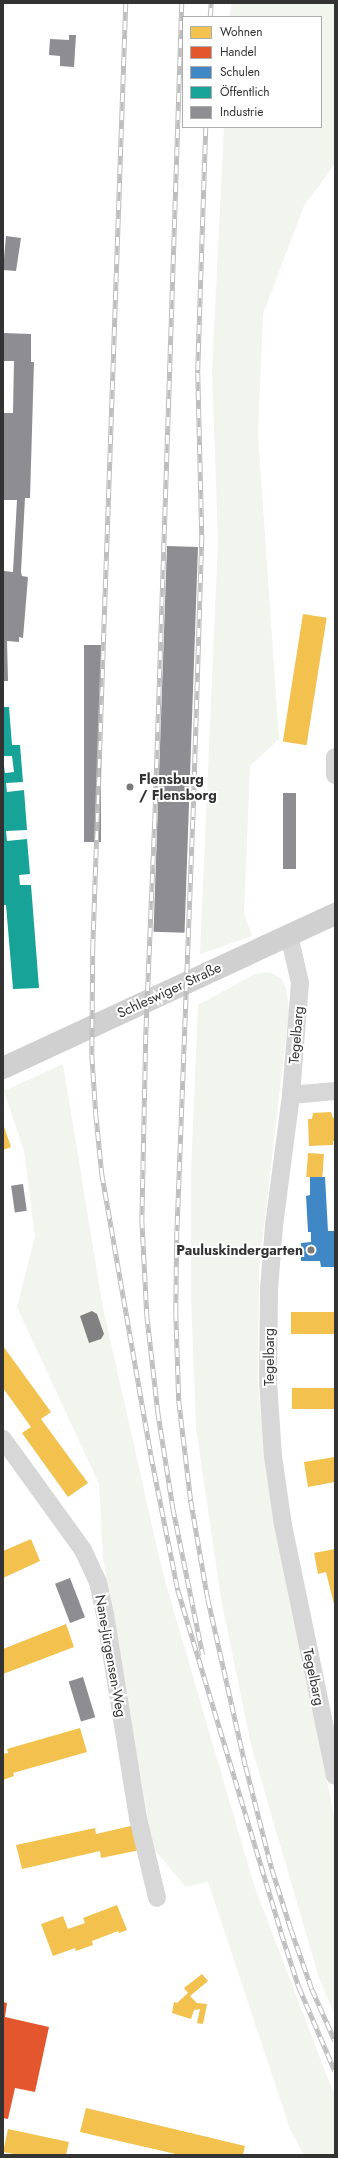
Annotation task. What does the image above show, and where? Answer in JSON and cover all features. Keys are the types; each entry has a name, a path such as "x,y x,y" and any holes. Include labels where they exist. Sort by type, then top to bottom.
{"main road":[{"name":"Schleswiger Straße","path":"3,1068 335,914"}],"street":[{"path":"335,757 335,775"},
{"name":"Tegelbarg","path":"289,935 300,982 291,1094 273,1234 269,1289 268,1397 273,1456 285,1534 331,1734 335,1776"},
{"path":"291,1094 335,1091"},
{"name":"Nane-Jürgensen-Weg","path":"3,1439 83,1550 98,1582 105,1614 138,1818 157,1898"}],"shaded area":[{"path":"231,3 335,3 335,164 304,206 263,314 258,434 279,739 250,766 244,913 252,936 200,954 218,541 212,370 224,128 322,128 322,16 230,16"},
{"path":"268,972 281,978 286,988 289,1011 259,1270 258,1386 272,1509 335,1821 335,2016 319,1978 251,1745 221,1599 196,1427 191,1296 191,1173 198,1005 255,974"},
{"path":"63,1064 103,1308 163,1574 254,1885 335,2094 335,2155 304,2155 290,2129 208,1882 186,1887 153,1848 103,1558 99,1484 17,1307 35,1236 24,1151 4,1091"}],"building: Wohnen":[{"path":"303,614 327,618 307,745 283,741"},
{"path":"331,1112 333,1118 335,1118 335,1141 333,1141 333,1145 309,1146 308,1119 312,1119 313,1113"},
{"path":"3,1124 11,1147 3,1150"},
{"path":"308,1153 324,1154 322,1178 306,1177"},
{"path":"291,1312 335,1312 335,1334 291,1334"},
{"path":"3,1346 51,1412 41,1419 88,1483 68,1497 22,1433 31,1427 3,1388"},
{"path":"292,1388 335,1388 335,1409 292,1409"},
{"path":"335,1457 335,1482 308,1487 304,1462"},
{"path":"31,1539 40,1561 3,1578 3,1551"},
{"path":"335,1549 334,1604 326,1572 318,1574 314,1553"},
{"path":"66,1624 74,1647 3,1674 3,1649"},
{"path":"80,1728 87,1752 13,1773 14,1776 3,1780 3,1754 8,1753 7,1749"},
{"path":"135,1825 140,1850 101,1858 100,1851 22,1869 16,1845 95,1828 96,1834"},
{"path":"117,1905 127,1930 119,1933 118,1931 92,1941 93,1945 76,1951 75,1948 53,1956 41,1924 63,1916 68,1929 85,1923 83,1918"},
{"path":"202,1974 208,1981 190,1996 197,2003 207,2004 203,2024 197,2023 200,2009 194,2010 191,2019 172,2013 174,2002 177,2003 188,1993 184,1988"},
{"path":"86,2108 245,2146 243,2155 180,2155 80,2132"},
{"path":"8,2129 69,2142 66,2155 19,2155 3,2152"}],"building: Handel":[{"path":"3,2002 7,2003 5,2017 49,2027 35,2092 15,2088 8,2119 3,2118"}],"building: Schulen":[{"path":"310,1177 325,1177 328,1231 335,1231 335,1267 321,1267 320,1261 301,1261 301,1243 311,1242 311,1232 308,1232 306,1196 310,1195"}],"building: Öffentlich":[{"path":"3,707 9,707 12,745 20,745 23,782 6,783 7,792 24,790 27,830 6,831 7,841 27,839 30,874 19,875 20,885 31,885 39,988 13,989 6,905 3,905 3,760 5,773 14,772 12,756 3,756"}],"building: Industrie":[{"path":"69,35 76,35 74,67 60,66 60,56 49,55 50,39 69,40"},
{"path":"6,236 21,238 16,271 3,270"},
{"path":"3,333 31,334 31,362 34,362 30,498 25,498 21,572 22,576 28,577 23,638 19,637 19,642 7,641 8,681 3,681 3,571 13,572 17,500 3,500 3,413 13,413 14,361 3,361"},
{"path":"167,546 198,547 185,933 154,932"},
{"path":"84,645 101,645 101,842 84,842"},
{"path":"283,793 296,793 296,869 283,869"},
{"path":"23,1184 27,1211 15,1212 11,1186"},
{"path":"70,1578 85,1617 70,1623 55,1584"},
{"path":"83,1677 95,1717 81,1722 69,1681"}],"building: Sonstige":[{"path":"92,1311 97,1314 104,1334 101,1339 89,1343 80,1316"}],"railway":[{"path":"126,3 93,947 92,1055 102,1174 151,1455 178,1590 281,1932 299,1987 335,2071"},
{"path":"182,3 155,820 146,1035 142,1219 147,1315 158,1412 173,1508 203,1655"},
{"path":"210,16 211,3"},
{"path":"206,128 198,373 202,538 177,1231 176,1312 179,1401 191,1501 208,1599 246,1767 272,1869 291,1929 312,1989 335,2041"}],"place":[{"name":"Flensburg / Flensborg","path":"130,787"},
{"name":"Pauluskindergarten","path":"311,1250"}]}
